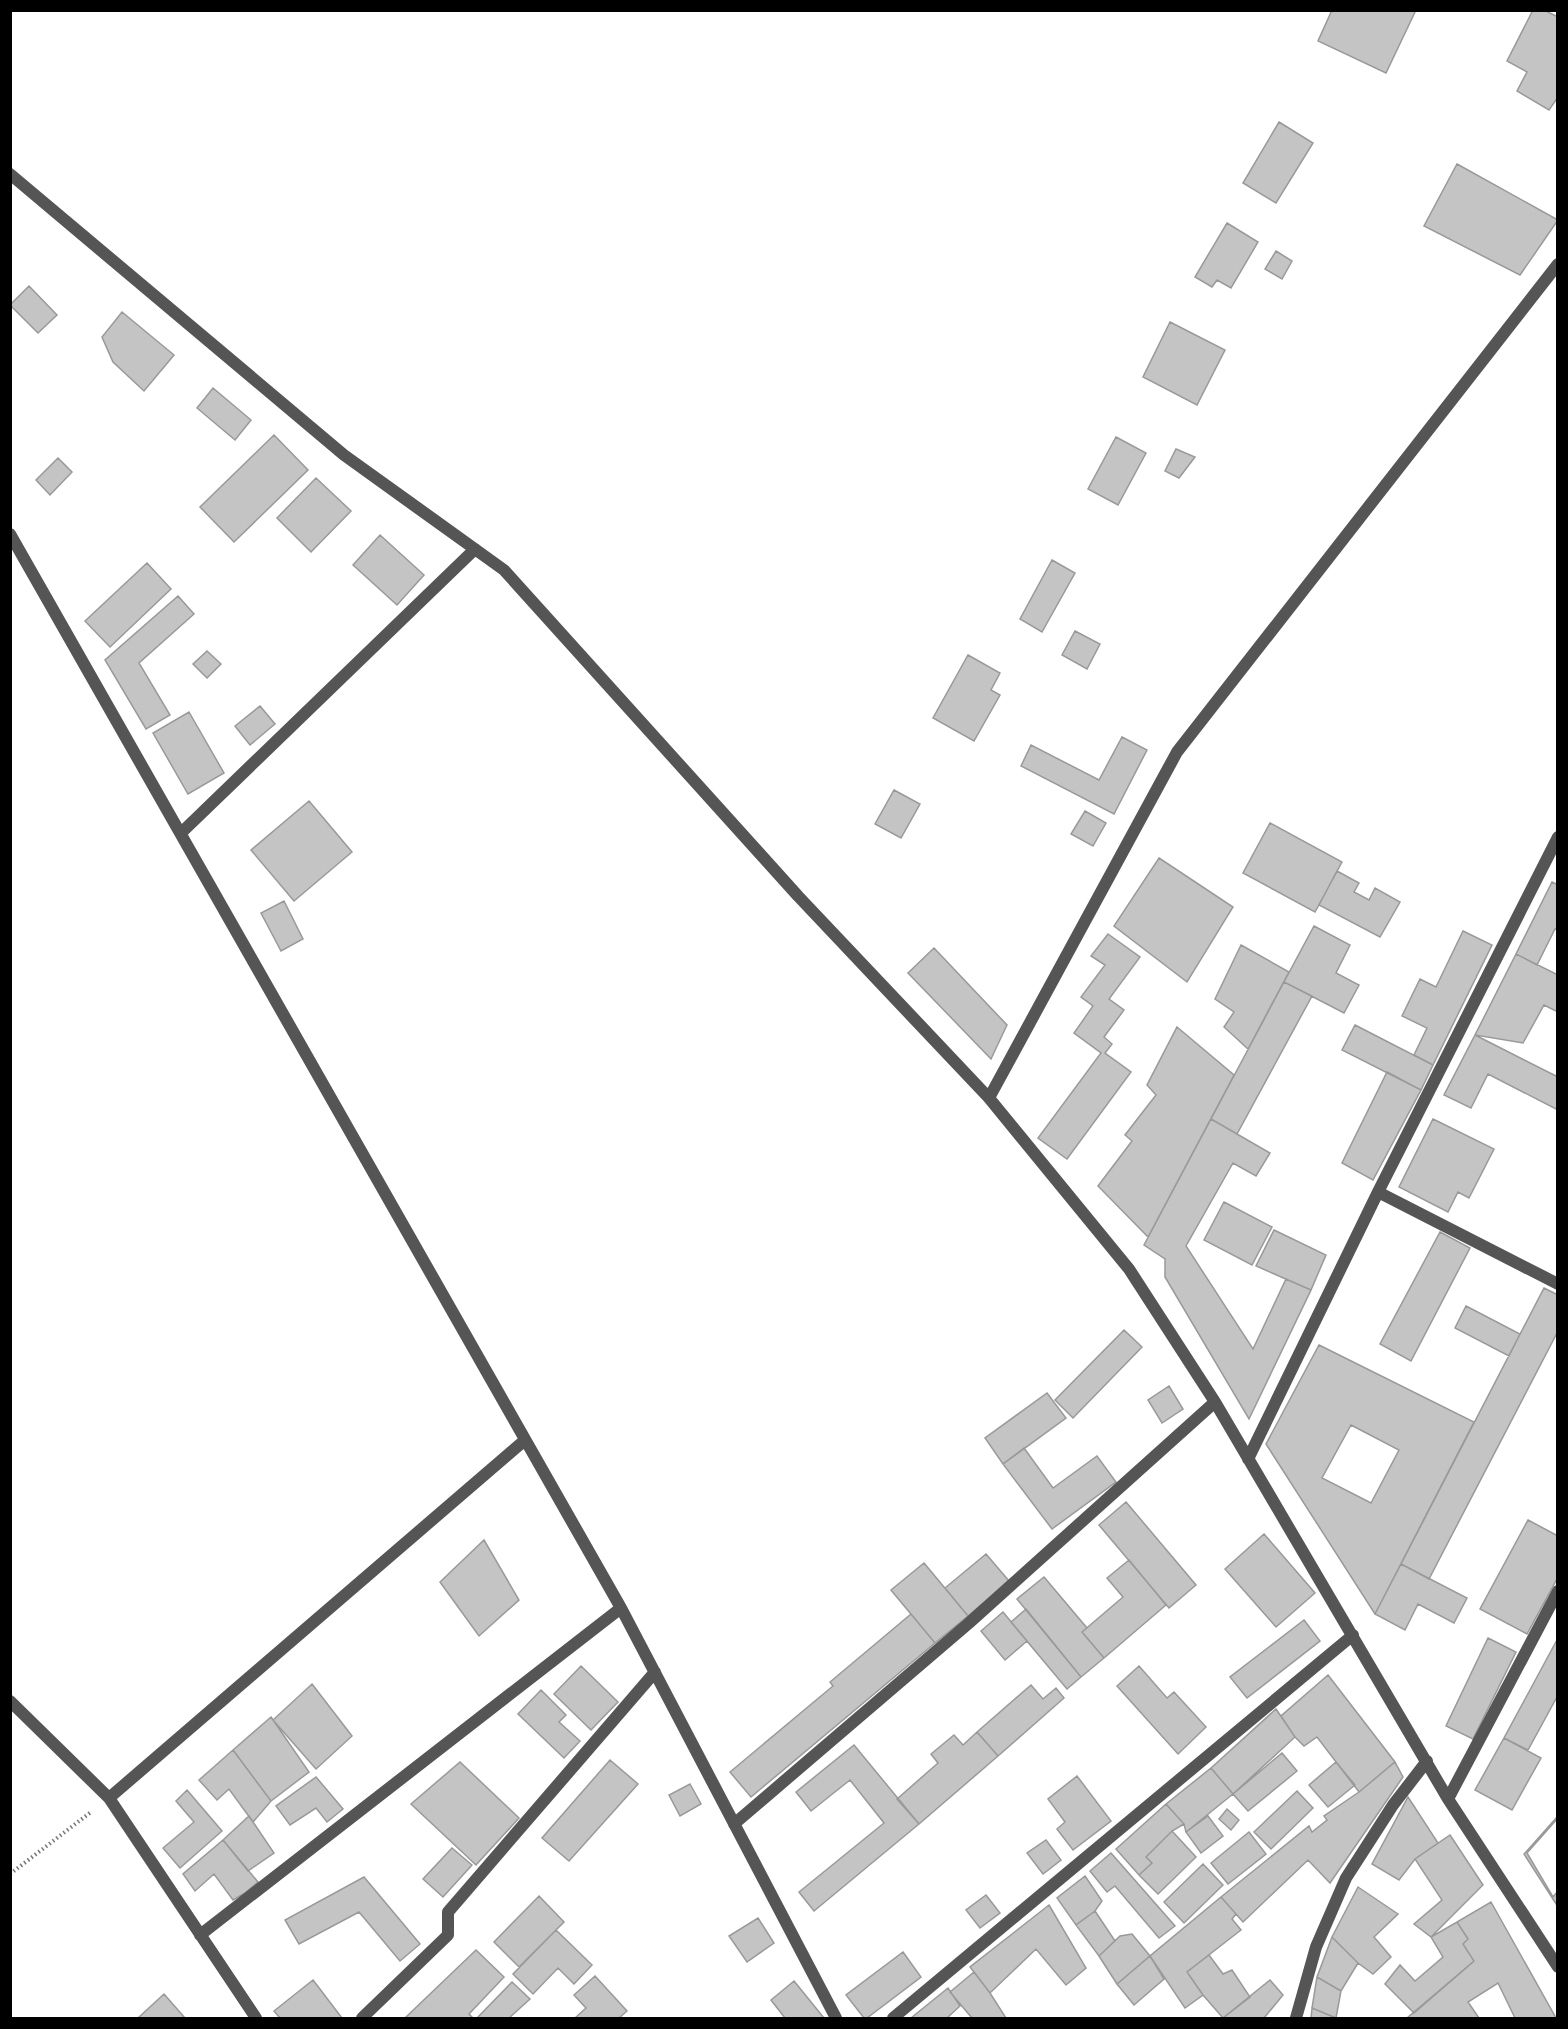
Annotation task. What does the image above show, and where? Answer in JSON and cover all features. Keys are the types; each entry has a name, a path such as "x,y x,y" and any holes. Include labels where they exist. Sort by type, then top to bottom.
{"street":[{"path":"10,174 344,455 504,570 798,896 988,1098 1129,1269 1215,1402 1448,1799 1557,1966"},
{"path":"988,1098 1177,752 1557,264"},
{"path":"10,534 621,1608 836,2019"},
{"path":"181,833 475,549"},
{"path":"1248,1459 1378,1192 1557,837"},
{"path":"1378,1192 1557,1284"},
{"path":"734,1824 969,1623 1215,1402"},
{"path":"109,1798 525,1440"},
{"path":"1448,1799 1557,1591"},
{"path":"201,1935 621,1608"},
{"path":"893,2019 1353,1635"},
{"path":"362,2019 448,1935 448,1912 655,1672"},
{"path":"10,1701 109,1798 256,2019"},
{"path":"1296,2019 1316,1947 1346,1878 1393,1805 1427,1761"}],"path":[{"path":"10,1874 109,1798"}],"building":[{"path":"1332,10 1416,10 1386,73 1318,41"},
{"path":"1533,10 1544,10 1558,17 1558,97 1549,110 1517,91 1527,72 1507,61"},
{"path":"1279,122 1313,143 1276,203 1243,183"},
{"path":"1457,164 1558,220 1520,275 1424,226"},
{"path":"1227,223 1258,242 1231,288 1217,280 1212,287 1195,277"},
{"path":"1276,251 1292,261 1282,279 1265,269"},
{"path":"29,286 57,315 38,333 10,305"},
{"path":"122,312 174,355 144,391 113,362 102,337"},
{"path":"1170,322 1225,350 1197,405 1143,377"},
{"path":"213,388 251,420 235,440 197,408"},
{"path":"274,435 308,470 234,542 200,507"},
{"path":"1116,437 1146,453 1118,505 1088,489"},
{"path":"1176,449 1195,457 1179,478 1165,471"},
{"path":"58,458 72,472 50,495 36,480"},
{"path":"316,478 351,511 311,552 277,518"},
{"path":"380,535 424,575 397,605 353,565"},
{"path":"1052,560 1075,573 1042,632 1020,619"},
{"path":"147,563 171,589 110,647 85,621"},
{"path":"178,596 194,614 139,663 170,715 146,729 105,660"},
{"path":"1075,631 1100,644 1087,669 1062,655"},
{"path":"207,651 221,664 207,678 193,664"},
{"path":"968,655 1000,673 991,690 1000,695 974,741 933,718"},
{"path":"260,706 275,724 250,745 235,726"},
{"path":"189,712 224,773 188,794 153,733"},
{"path":"1122,737 1147,750 1114,814 1021,766 1031,745 1099,780"},
{"path":"894,790 920,804 901,838 875,824"},
{"path":"309,801 352,852 294,901 251,850"},
{"path":"1085,811 1106,823 1093,846 1071,834"},
{"path":"1270,823 1342,862 1315,912 1243,873"},
{"path":"1159,858 1233,907 1187,982 1114,926"},
{"path":"1337,871 1359,883 1354,892 1369,900 1375,888 1400,902 1380,937 1319,905"},
{"path":"1552,882 1558,885 1558,930 1555,929 1537,965 1516,954"},
{"path":"284,901 303,939 281,951 261,913"},
{"path":"1314,926 1350,945 1336,973 1359,985 1344,1013 1284,982"},
{"path":"1463,931 1492,945 1433,1065 1414,1055 1427,1028 1402,1016 1420,979 1436,987"},
{"path":"1108,934 1140,957 1109,999 1124,1010 1104,1037 1112,1044 1105,1053 1131,1072 1067,1159 1038,1138 1101,1053 1074,1033 1093,1006 1081,997 1105,965 1091,956"},
{"path":"1241,945 1289,972 1248,1049 1224,1027 1234,1012 1215,999"},
{"path":"934,948 1007,1025 991,1059 908,973"},
{"path":"1516,954 1558,975 1558,1012 1544,1005 1523,1043 1475,1035"},
{"path":"1284,982 1312,996 1237,1134 1211,1119"},
{"path":"1355,1025 1433,1065 1421,1090 1342,1050"},
{"path":"1177,1027 1234,1075 1148,1237 1098,1186 1132,1141 1125,1135 1156,1095 1147,1085"},
{"path":"1475,1035 1558,1077 1558,1110 1488,1074 1471,1108 1444,1095"},
{"path":"1387,1072 1421,1090 1373,1180 1342,1163"},
{"path":"1211,1119 1270,1153 1256,1176 1233,1163 1186,1246 1253,1349 1286,1279 1311,1290 1249,1419 1165,1277 1165,1259 1144,1245"},
{"path":"1433,1119 1494,1149 1469,1198 1458,1192 1448,1212 1399,1187"},
{"path":"1224,1202 1272,1227 1252,1265 1204,1240"},
{"path":"1274,1230 1326,1255 1311,1290 1256,1266"},
{"path":"1440,1232 1470,1248 1411,1361 1380,1344"},
{"path":"1544,1288 1558,1295 1558,1331 1429,1579 1401,1564"},
{"path":"1466,1306 1520,1334 1509,1356 1455,1328"},
{"path":"1124,1330 1142,1347 1073,1418 1055,1400"},
{"path":"1319,1345 1474,1422 1375,1614 1266,1444","holes":["1351,1425 1399,1450 1371,1503 1322,1478"]},
{"path":"1169,1386 1183,1409 1162,1423 1148,1400"},
{"path":"1047,1393 1066,1418 1003,1464 985,1438"},
{"path":"1024,1448 1053,1488 1097,1456 1116,1482 1052,1529 1003,1464"},
{"path":"1126,1502 1196,1585 1169,1608 1099,1525"},
{"path":"1528,1520 1558,1536 1558,1577 1527,1634 1480,1609"},
{"path":"1264,1534 1315,1593 1276,1627 1225,1569"},
{"path":"484,1540 519,1600 479,1636 440,1582"},
{"path":"986,1554 1009,1581 968,1616 945,1588"},
{"path":"1129,1560 1166,1605 1104,1658 1082,1632 1123,1597 1107,1578"},
{"path":"924,1563 968,1616 935,1643 891,1590"},
{"path":"1401,1564 1467,1598 1454,1623 1418,1604 1405,1630 1375,1614"},
{"path":"1044,1577 1087,1628 1082,1632 1104,1658 1081,1677 1017,1599"},
{"path":"1026,1609 1081,1677 1067,1689 1011,1622"},
{"path":"1003,1612 1027,1641 1005,1660 981,1631"},
{"path":"911,1614 935,1643 751,1797 730,1772 833,1686 830,1682"},
{"path":"1304,1620 1320,1641 1247,1698 1230,1677"},
{"path":"1488,1638 1516,1652 1473,1739 1446,1726"},
{"path":"1558,1638 1558,1695 1528,1750 1504,1738"},
{"path":"581,1666 618,1702 591,1730 554,1694"},
{"path":"1139,1666 1167,1698 1174,1692 1206,1727 1178,1754 1117,1686"},
{"path":"1328,1675 1395,1762 1359,1792 1317,1737 1304,1746 1281,1716"},
{"path":"312,1684 352,1736 316,1769 273,1720"},
{"path":"1031,1685 1043,1699 1056,1688 1064,1698 998,1756 977,1732"},
{"path":"541,1690 566,1715 559,1722 580,1741 564,1758 518,1714"},
{"path":"1276,1709 1295,1737 1233,1794 1211,1768"},
{"path":"271,1717 309,1772 271,1801 233,1750"},
{"path":"977,1732 998,1756 919,1824 897,1799 938,1763 931,1754 954,1735 963,1745"},
{"path":"1504,1738 1541,1758 1512,1810 1475,1790"},
{"path":"854,1745 919,1824 814,1911 799,1892 884,1823 850,1780 811,1811 796,1792"},
{"path":"233,1750 271,1801 253,1822 229,1789 217,1800 199,1780"},
{"path":"1282,1753 1297,1771 1248,1811 1233,1794"},
{"path":"610,1760 638,1784 569,1861 542,1838"},
{"path":"460,1762 519,1818 476,1865 411,1804"},
{"path":"1336,1762 1355,1785 1328,1807 1309,1785"},
{"path":"1395,1762 1403,1777 1330,1883 1308,1860 1243,1922 1221,1897 1309,1826 1312,1832 1327,1820 1324,1816 1359,1792"},
{"path":"1211,1768 1233,1794 1186,1832 1184,1824 1166,1804"},
{"path":"1077,1776 1111,1821 1073,1850 1057,1829 1065,1822 1048,1799"},
{"path":"316,1777 343,1809 327,1822 316,1808 290,1825 276,1806"},
{"path":"690,1784 701,1804 680,1816 669,1795"},
{"path":"187,1790 222,1831 180,1868 163,1848 194,1822 176,1801"},
{"path":"1297,1791 1313,1808 1271,1849 1254,1832"},
{"path":"1408,1797 1438,1843 1415,1859 1399,1880 1372,1864"},
{"path":"1166,1804 1184,1824 1172,1831 1146,1857 1152,1863 1139,1875 1116,1849"},
{"path":"1227,1809 1239,1820 1231,1830 1219,1819"},
{"path":"249,1816 274,1853 248,1871 223,1840"},
{"path":"1208,1816 1223,1836 1201,1853 1186,1832"},
{"path":"1558,1816 1558,1907 1524,1854"},
{"path":"1558,1818 1558,1891 1553,1897 1527,1853"},
{"path":"1172,1831 1196,1857 1158,1894 1139,1875 1152,1863 1146,1857"},
{"path":"1249,1832 1266,1854 1228,1884 1211,1863"},
{"path":"1450,1835 1483,1885 1431,1937 1414,1924 1442,1900 1415,1859"},
{"path":"223,1840 258,1882 233,1900 214,1874 195,1891 183,1874"},
{"path":"1046,1840 1061,1860 1043,1874 1027,1853"},
{"path":"452,1848 472,1865 443,1897 423,1879"},
{"path":"1111,1853 1175,1926 1159,1938 1115,1886 1107,1892 1090,1871"},
{"path":"1203,1864 1223,1885 1184,1923 1164,1902"},
{"path":"1085,1876 1102,1901 1095,1911 1076,1925 1057,1898"},
{"path":"364,1877 420,1944 400,1961 359,1912 299,1944 285,1920"},
{"path":"1358,1887 1398,1914 1374,1937 1391,1957 1373,1974 1358,1963 1332,1937"},
{"path":"986,1895 1000,1913 980,1928 966,1910"},
{"path":"539,1896 564,1922 519,1967 494,1942"},
{"path":"1221,1897 1236,1914 1232,1919 1241,1930 1187,1972 1203,1995 1185,2008 1150,1956"},
{"path":"1491,1902 1556,2018 1515,2018 1498,1983 1468,2002 1479,2018 1407,2018 1474,1961 1463,1944 1468,1939 1457,1922"},
{"path":"1049,1905 1086,1968 1066,1985 1036,1949 990,1993 970,1967"},
{"path":"1095,1911 1115,1941 1099,1956 1076,1925"},
{"path":"758,1918 774,1943 747,1962 729,1936"},
{"path":"1457,1922 1468,1939 1463,1944 1474,1961 1414,2013 1385,1984 1400,1965 1415,1981 1443,1957 1431,1937"},
{"path":"556,1930 592,1965 574,1984 558,1968 533,1994 513,1974"},
{"path":"1132,1934 1150,1956 1117,1984 1099,1956 1120,1936"},
{"path":"1332,1937 1358,1963 1341,1991 1317,1977"},
{"path":"476,1950 504,1977 469,2014 473,2018 405,2018"},
{"path":"903,1952 921,1977 864,2018 846,1995"},
{"path":"1209,1955 1223,1974 1232,1970 1250,1997 1223,2018 1187,1972"},
{"path":"1150,1956 1164,1979 1134,2005 1117,1984"},
{"path":"974,1972 1006,2018 972,2018 950,1992"},
{"path":"595,1976 627,2011 619,2018 575,2018 586,2008 574,1995"},
{"path":"1317,1977 1341,1991 1336,2018 1312,2008"},
{"path":"313,1980 342,2018 280,2018 274,2011"},
{"path":"1270,1980 1283,1995 1264,2018 1223,2018"},
{"path":"794,1981 824,2018 785,2018 771,2000"},
{"path":"512,1982 530,1999 509,2018 477,2018"},
{"path":"948,1988 960,2006 947,2018 911,2018"},
{"path":"164,1994 185,2018 138,2018"},
{"path":"1312,2008 1336,2018 1311,2018"}]}
